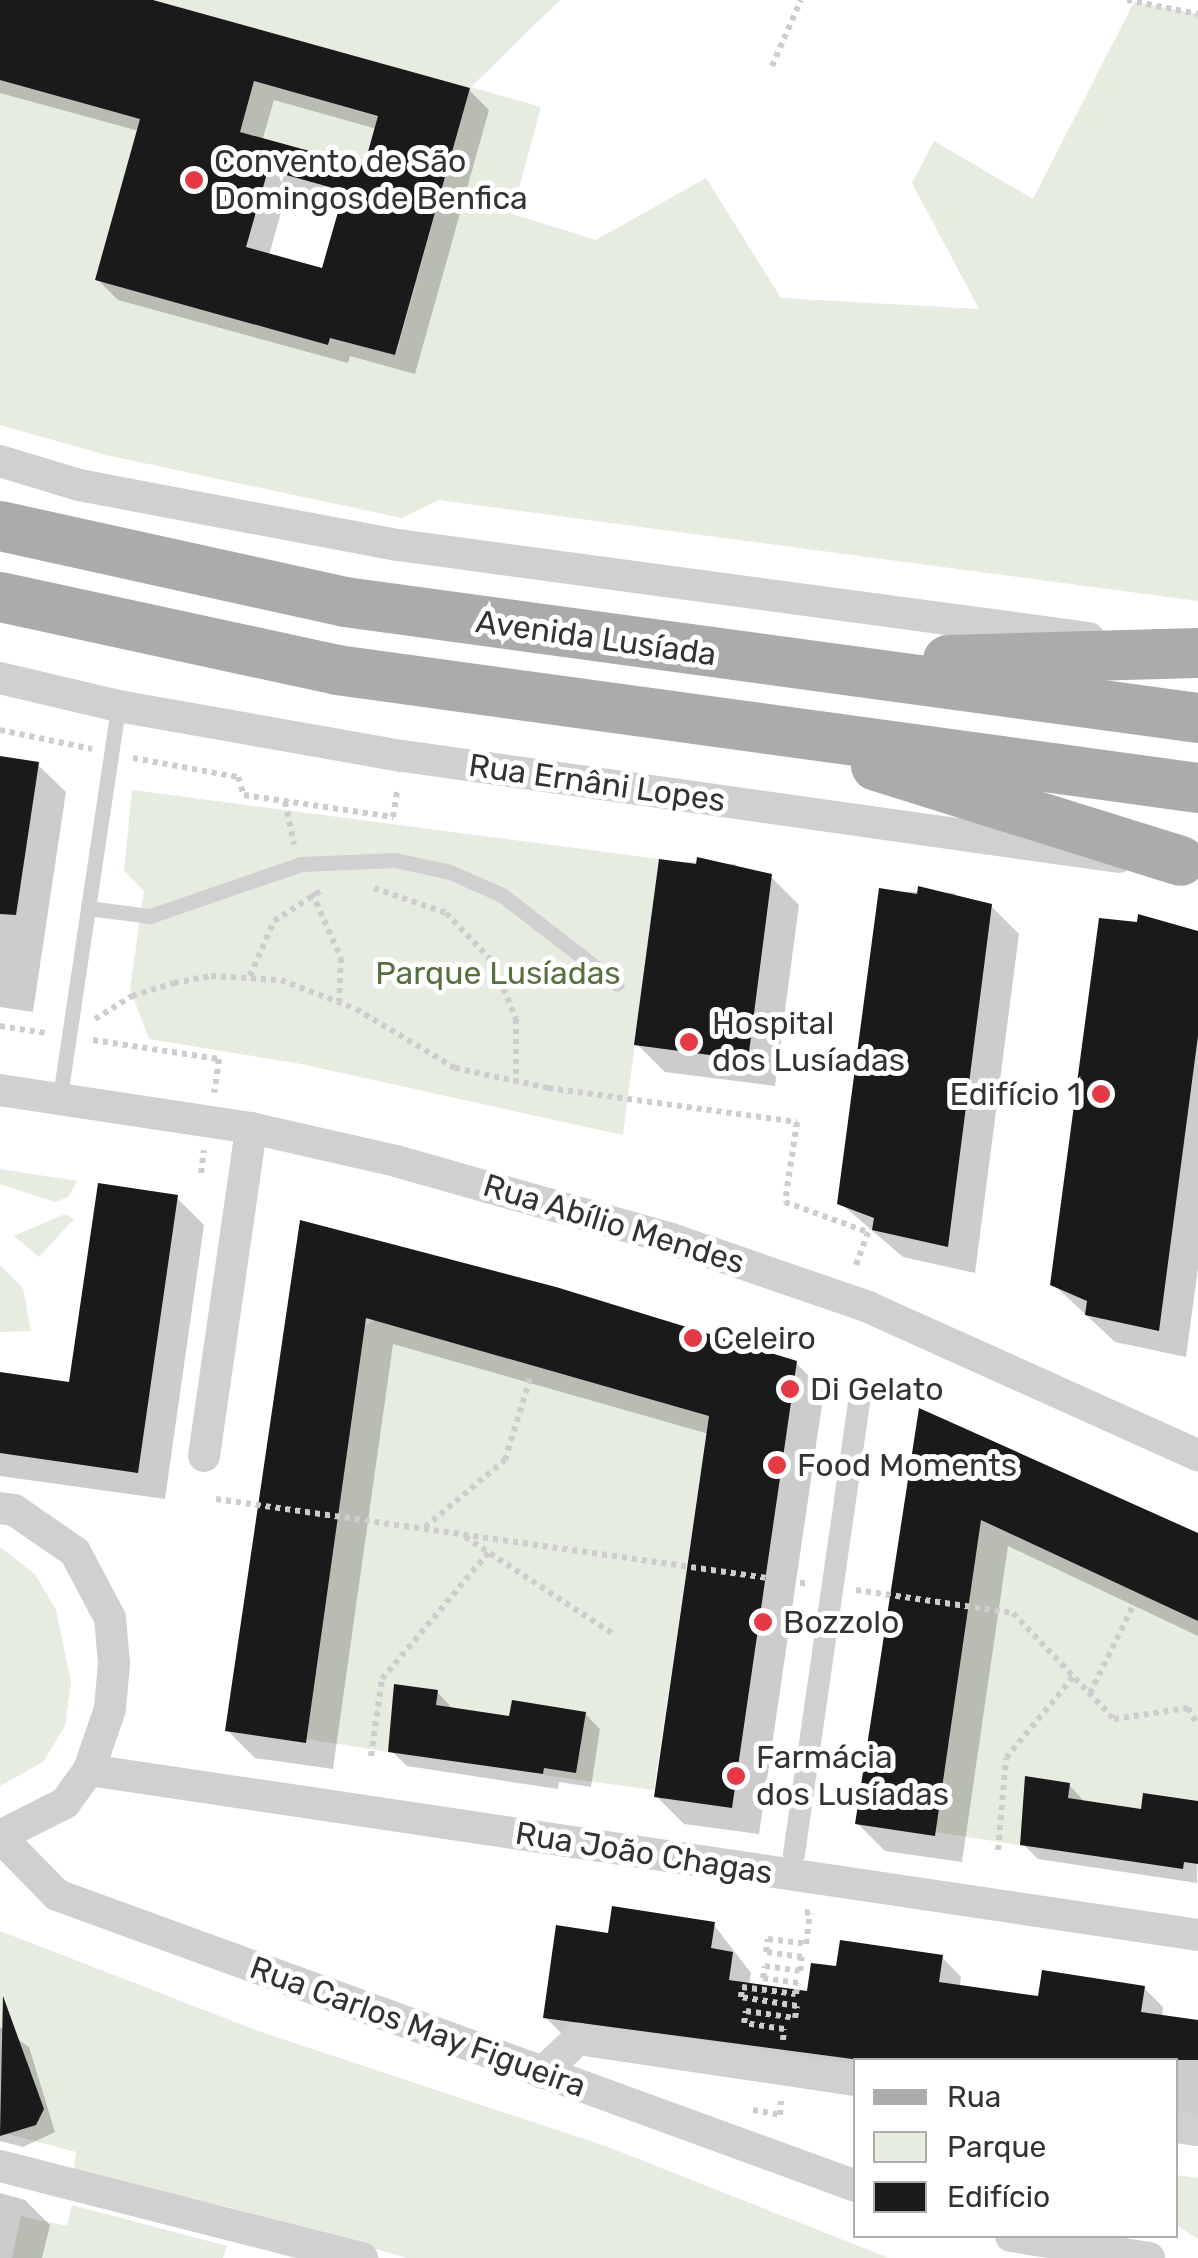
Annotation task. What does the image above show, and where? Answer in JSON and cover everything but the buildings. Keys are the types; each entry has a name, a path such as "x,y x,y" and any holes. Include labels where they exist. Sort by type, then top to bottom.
{"main road":[{"name":"Avenida Lusíada","path":"0,526 149,564 346,602 1198,718"},
{"path":"0,597 337,670 1198,788"},
{"path":"774,662 1198,652"},
{"path":"781,733 978,803 1190,862"}],"street":[{"name":"Avenida Lusíada","path":"0,462 79,484 398,546 1198,652"},
{"name":"Rua Ernâni Lopes","path":"0,678 118,706 403,756 1057,852 1190,862"},
{"name":"Rua Abílio Mendes","path":"0,1090 60,1096 251,1128 520,1194 825,1290 1198,1455"},
{"path":"204,1456 251,1128"},
{"path":"794,1854 862,1390"},
{"path":"0,1508 14,1510 75,1552 110,1618 110,1709 89,1770 65,1802 0,1836"},
{"name":"Rua João Chagas","path":"89,1770 1198,1935"},
{"name":"Rua Carlos May Figueira","path":"0,1836 57,1895 853,2185"},
{"path":"542,2074 578,2040 853,2080"},
{"path":"0,2166 362,2258"},
{"path":"1023,2238 1148,2258"}],"lane":[{"path":"60,1096 118,706"},
{"path":"88,908 150,916 301,864 395,860 450,872 502,895 618,984"}],"path":[{"path":"772,66 801,0"},
{"path":"1128,0 1198,14"},
{"path":"0,730 238,777 244,795 393,817 403,756"},
{"path":"362,887 422,900 446,913 492,961 516,1019 516,1083"},
{"path":"250,976 274,920 312,892 340,888"},
{"path":"312,892 340,958 339,1000"},
{"path":"68,1036 132,996 211,976 250,976 339,1000 437,1060 516,1083 797,1122 785,1202 868,1232 855,1268"},
{"path":"0,1026 219,1060 201,1174"},
{"path":"424,1528 505,1460 530,1378"},
{"path":"216,1498 1013,1613 1114,1719 1188,1708 1198,1725"},
{"path":"460,1533 615,1635"},
{"path":"370,1756 382,1679 489,1552"},
{"path":"1090,1693 1134,1604"},
{"path":"998,1850 1006,1758 1074,1676"},
{"path":"781,2054 784,2029 744,2023 746,2010 795,2018 797,2006 741,1997 742,1987 796,1994 798,1983 763,1978 765,1966 800,1971 802,1957 766,1952 768,1939 806,1944 810,1913 786,1910"},
{"path":"726,2141 739,2108 780,2114 782,2101 762,2098"}],"green space":[{"path":"153,0 560,0 471,87 541,107 512,214 596,240 706,178 781,298 979,309 912,183 934,141 1033,199 1134,2 1198,14 1198,601 439,500 402,518 106,455 0,425 0,80 140,119 96,280 328,345 330,338 396,355 470,88"},
{"path":"254,81 378,117 363,168 239,132"},
{"name":"Parque Lusíadas","path":"132,790 659,859 623,1135 296,1063 149,1039 130,989 144,891 124,871"},
{"path":"0,1169 77,1181 68,1197 55,1202 0,1184"},
{"path":"65,1214 74,1219 39,1257 14,1236"},
{"path":"0,1265 23,1288 31,1331 0,1332"},
{"path":"374,1320 709,1416 654,1790 543,1775 544,1768 576,1773 586,1712 512,1701 509,1716 436,1705 437,1690 394,1684 389,1752 306,1739 364,1326"},
{"path":"981,1520 1198,1621 1198,1801 1144,1793 1141,1809 1068,1798 1028,1776 1020,1845 935,1832"},
{"path":"0,1547 35,1574 56,1610 71,1682 65,1726 43,1762 0,1786"},
{"path":"0,1931 264,2033 608,2147 889,2258 407,2258 224,2206 73,2176 76,2152 0,2132"},
{"path":"1178,2175 1198,2178 1198,2239 1178,2226"},
{"path":"72,2205 227,2246 223,2258 12,2258 21,2216 67,2226"}],"place":[{"name":"Convento de São Domingos de Benfica","path":"194,180"},
{"name":"Hospital dos Lusíadas","path":"689,1042"},
{"name":"Edifício 1","path":"1101,1094"},
{"name":"Celeiro","path":"693,1338"},
{"name":"Di Gelato","path":"790,1389"},
{"name":"Food Moments","path":"777,1465"},
{"name":"Bozzolo","path":"763,1622"},
{"name":"Farmácia dos Lusíadas","path":"736,1776"}]}
